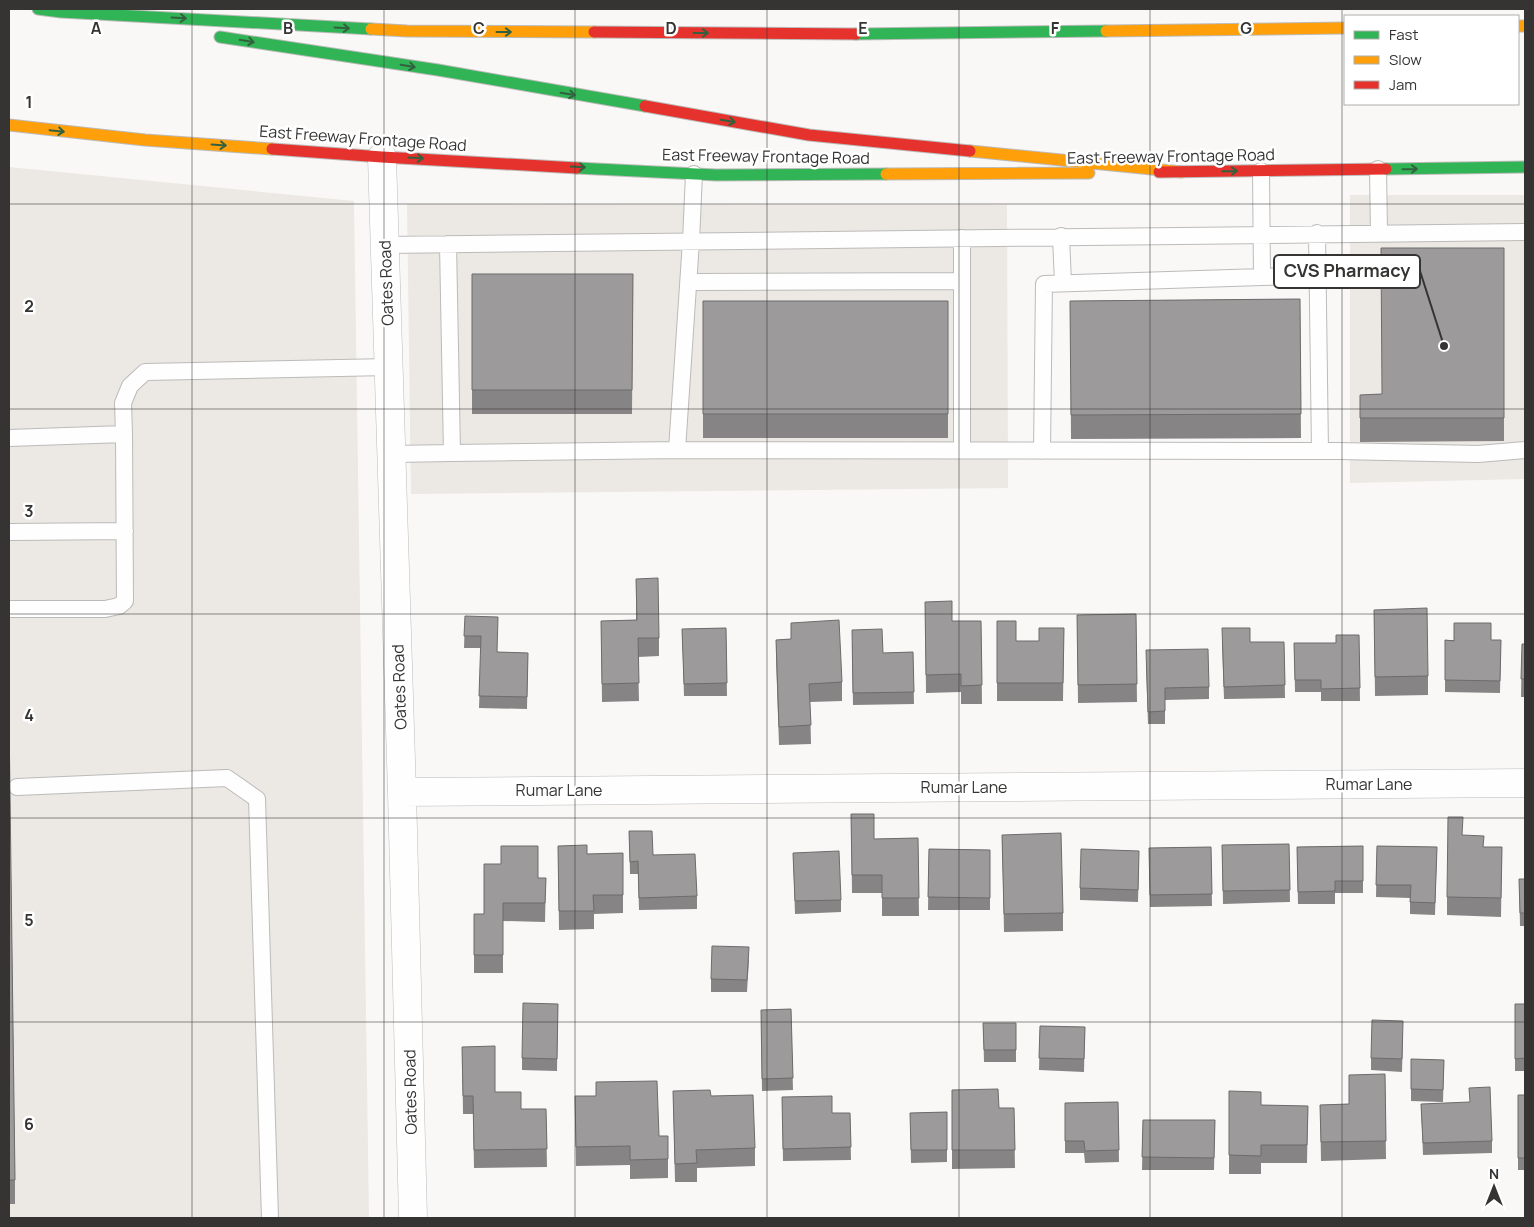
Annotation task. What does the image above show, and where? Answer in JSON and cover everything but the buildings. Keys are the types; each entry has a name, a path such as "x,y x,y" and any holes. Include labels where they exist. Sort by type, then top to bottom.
{"main road":[{"path":"38,9 177,30"},
{"path":"61,12 407,32 829,34 1344,28"},
{"path":"206,34 438,70 809,135 1182,172"},
{"name":"East Freeway Frontage Road","path":"9,125 145,140 716,175 1182,172 1525,166"}],"street":[{"name":"Oates Road","path":"382,156 413,1218"},
{"name":"Rumar Lane","path":"402,792 1525,783"}],"lane":[{"path":"1378,169 1379,232"},
{"path":"1262,171 1262,277"},
{"path":"677,450 692,241 694,174"},
{"path":"385,245 1379,232 1525,232"},
{"path":"1317,233 1320,451"},
{"path":"1061,236 1063,284"},
{"path":"962,238 962,450"},
{"path":"448,244 452,453"},
{"path":"1042,451 1044,284 1318,276"},
{"path":"689,282 962,281"},
{"path":"9,609 105,609 119,606 125,600 123,403 130,386 145,372 389,367"},
{"path":"9,438 124,434"},
{"path":"392,454 677,450 1320,451 1478,454 1525,450"},
{"path":"9,532 124,531"},
{"path":"17,787 227,778 257,799 270,1218"}],"shaded area":[{"path":"9,167 354,201 369,1218 9,1218"},
{"path":"1350,195 1525,195 1525,479 1350,483"},
{"path":"407,204 1007,205 1008,488 411,494"}],"traffic: fast":[{"path":"38,9 61,12 371,29"},
{"path":"856,34 1106,31"},
{"path":"220,37 438,70 645,106"},
{"path":"1386,169 1525,167"},
{"path":"577,168 716,175 886,174"}],"traffic: slow":[{"path":"1519,26 1525,26"},
{"path":"1106,31 1344,28"},
{"path":"371,29 407,31 594,32"},
{"path":"9,125 145,140 272,149"},
{"path":"970,151 1182,172"},
{"path":"886,174 1089,173"}],"traffic: jam":[{"path":"594,32 856,34"},
{"path":"645,106 809,135 970,151"},
{"path":"272,149 577,168"},
{"path":"1159,172 1386,169"}],"place":[{"name":"CVS Pharmacy","path":"1444,346"}]}
